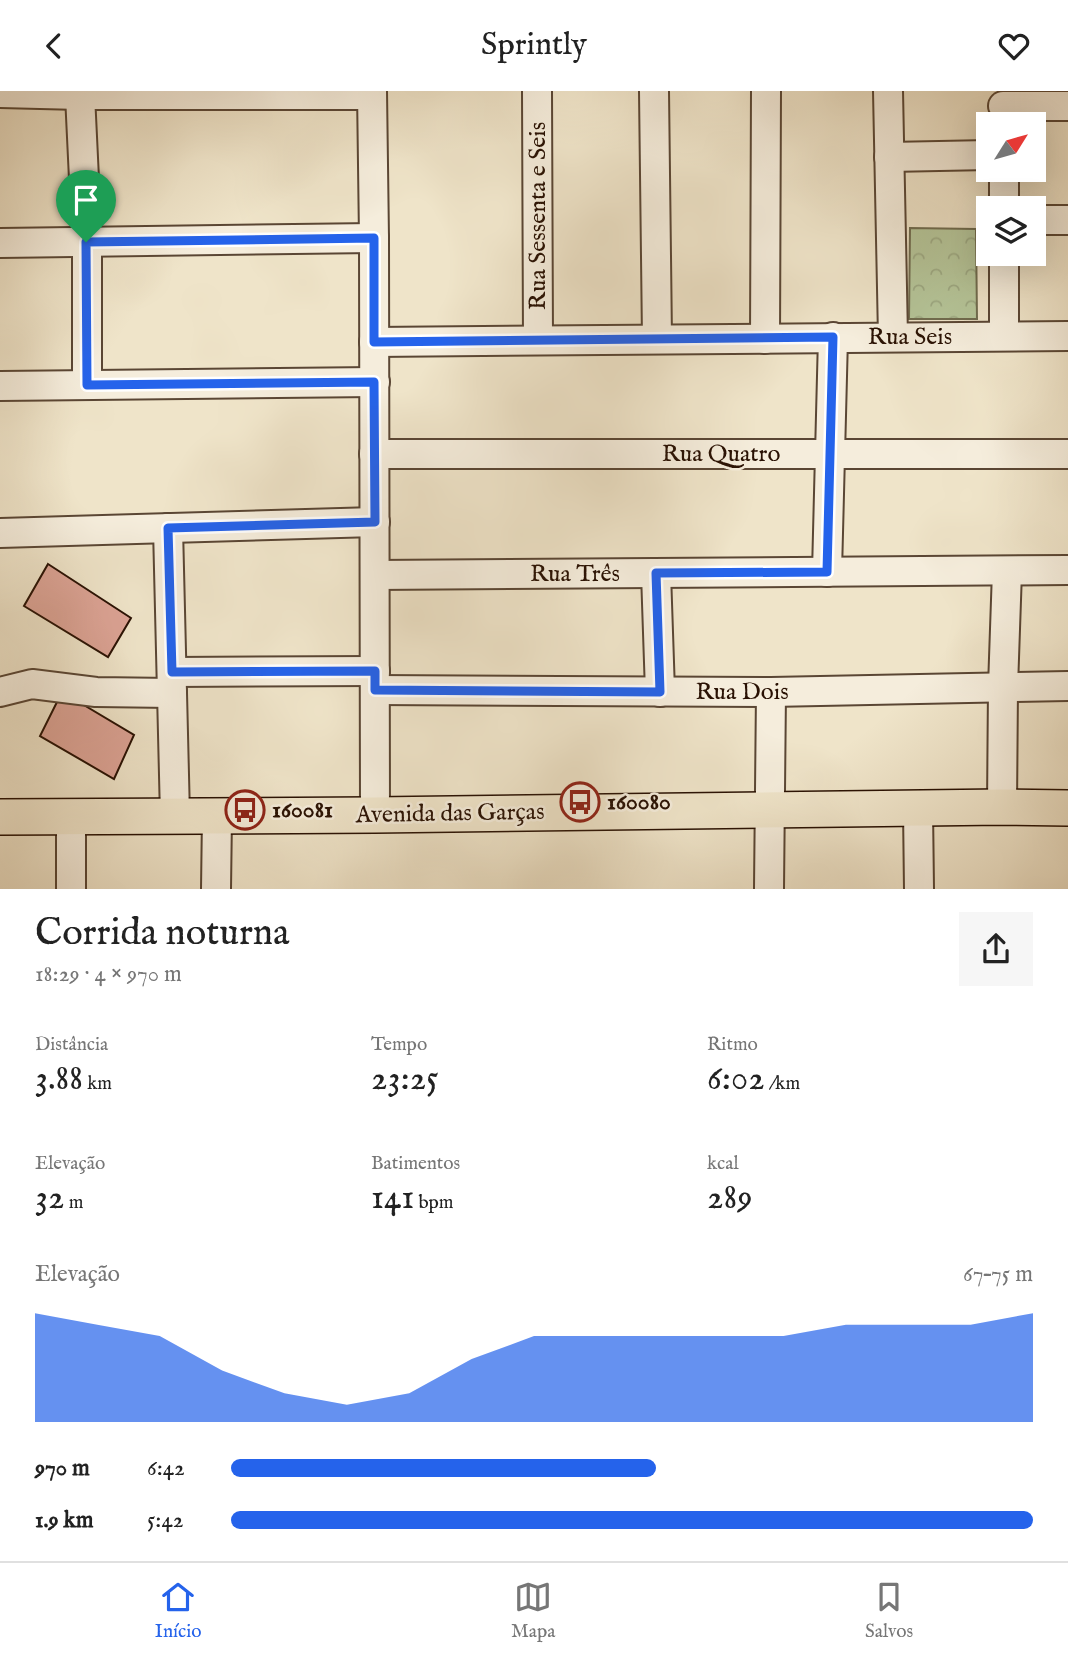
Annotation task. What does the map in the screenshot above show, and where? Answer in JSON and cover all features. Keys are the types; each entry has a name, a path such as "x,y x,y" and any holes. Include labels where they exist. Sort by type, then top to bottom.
{"main road":[{"name":"Avenida das Garças","path":"0,817 1068,808"}],"street":[{"name":"Rua Sessenta e Seis","path":"537,91 538,340"},
{"path":"654,91 657,339"},
{"path":"765,339 766,91"},
{"path":"888,91 893,337"},
{"path":"0,93 372,93 375,815"},
{"path":"80,95 86,242 87,385"},
{"path":"1003,107 1068,106"},
{"path":"889,157 976,155"},
{"path":"1046,220 1068,221"},
{"path":"0,243 374,238"},
{"path":"1004,266 1004,336"},
{"name":"Rua Seis","path":"374,342 1068,335"},
{"path":"827,572 833,337"},
{"path":"0,386 374,382"},
{"name":"Rua Quatro","path":"374,454 1068,454"},
{"path":"0,533 375,522"},
{"path":"168,528 175,816"},
{"name":"Rua Três","path":"376,575 1068,570"},
{"path":"1002,807 1007,571"},
{"path":"656,573 660,692"},
{"name":"Rua Dois","path":"0,692 32,684 96,692 172,682 375,681 660,692 1068,686"},
{"path":"769,889 771,692"},
{"path":"918,809 919,889"},
{"path":"71,816 71,889"},
{"path":"216,889 217,817"}],"green space":[{"path":"910,228 976,229 977,319 909,319"}],"building":[{"path":"48,564 131,618 108,657 24,606"},
{"path":"62,692 134,735 114,779 40,736"}],"place":[{"name":"160080","path":"580,802"},
{"name":"160081","path":"245,810"}],"route":[{"path":"374,238 374,342 833,337 827,572 656,573 660,692 375,690 375,671 172,672 168,528 375,522 374,382 87,385 86,242 374,238"}]}
